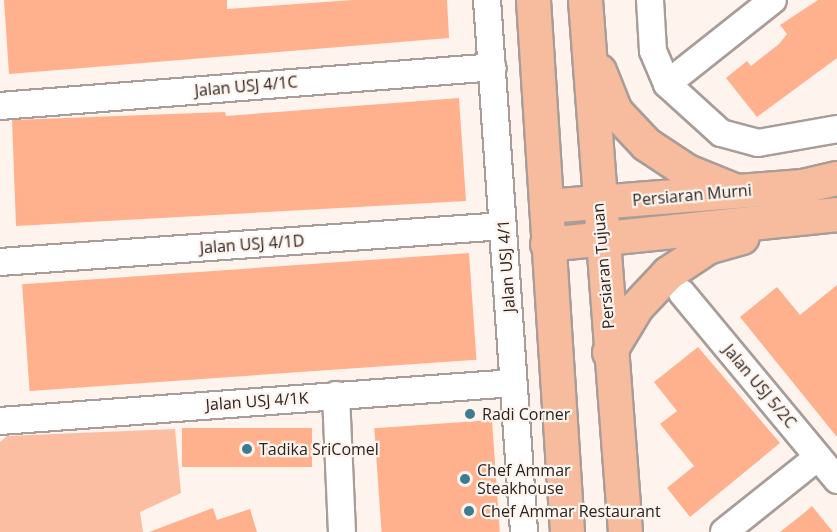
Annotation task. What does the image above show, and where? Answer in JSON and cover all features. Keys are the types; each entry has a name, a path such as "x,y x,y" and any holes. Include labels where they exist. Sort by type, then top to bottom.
{"main road":[{"path":"533,0 567,532"},
{"name":"Persiaran Tujuan","path":"585,0 597,203 625,532"},
{"path":"589,47 615,111 646,144 687,171 738,192"},
{"name":"Persiaran Murni","path":"546,206 738,192 837,178"},
{"name":"Persiaran Murni","path":"547,244 837,214"},
{"path":"609,352 636,307 668,273 707,247 799,219"}],"street":[{"name":"Jalan USJ 4/1","path":"487,0 524,532"},
{"path":"650,0 653,51 667,84 721,133 758,143 837,129"},
{"path":"667,84 772,0"},
{"name":"Jalan USJ 4/1C","path":"0,106 492,67"},
{"name":"Jalan USJ 4/1D","path":"0,262 503,226"},
{"name":"Jalan USJ 5/2C","path":"682,293 837,480"},
{"name":"Jalan USJ 4/1K","path":"0,416 514,382"},
{"path":"336,395 342,532"},
{"path":"724,532 818,457"}],"shaded area":[{"path":"175,429 181,493 140,512 143,532 0,532 0,442 7,436"}],"building":[{"path":"4,0 227,0 227,9 353,0 447,0 449,38 9,74"},
{"path":"818,0 837,0 837,58 757,117 726,78 747,61 751,66 779,44 787,34 780,25"},
{"path":"459,98 466,201 16,226 12,120 225,112 226,116"},
{"path":"469,253 476,360 30,391 22,284"},
{"path":"837,285 837,437 740,317 777,287 800,315"},
{"path":"698,347 780,443 690,517 667,488 694,466 660,424 677,411 654,382"},
{"path":"492,420 500,532 382,532 374,428"},
{"name":"Tadika SriComel","path":"182,428 312,428 312,467 182,467"},
{"path":"812,506 833,532 780,532 804,513"},
{"path":"213,508 217,520 250,509 257,532 149,532"}],"place":[{"name":"Radi Corner","path":"470,414"},
{"name":"Tadika SriComel","path":"247,449"},
{"name":"Chef Ammar Steakhouse","path":"465,479"},
{"name":"Chef Ammar Restaurant","path":"469,511"}]}
